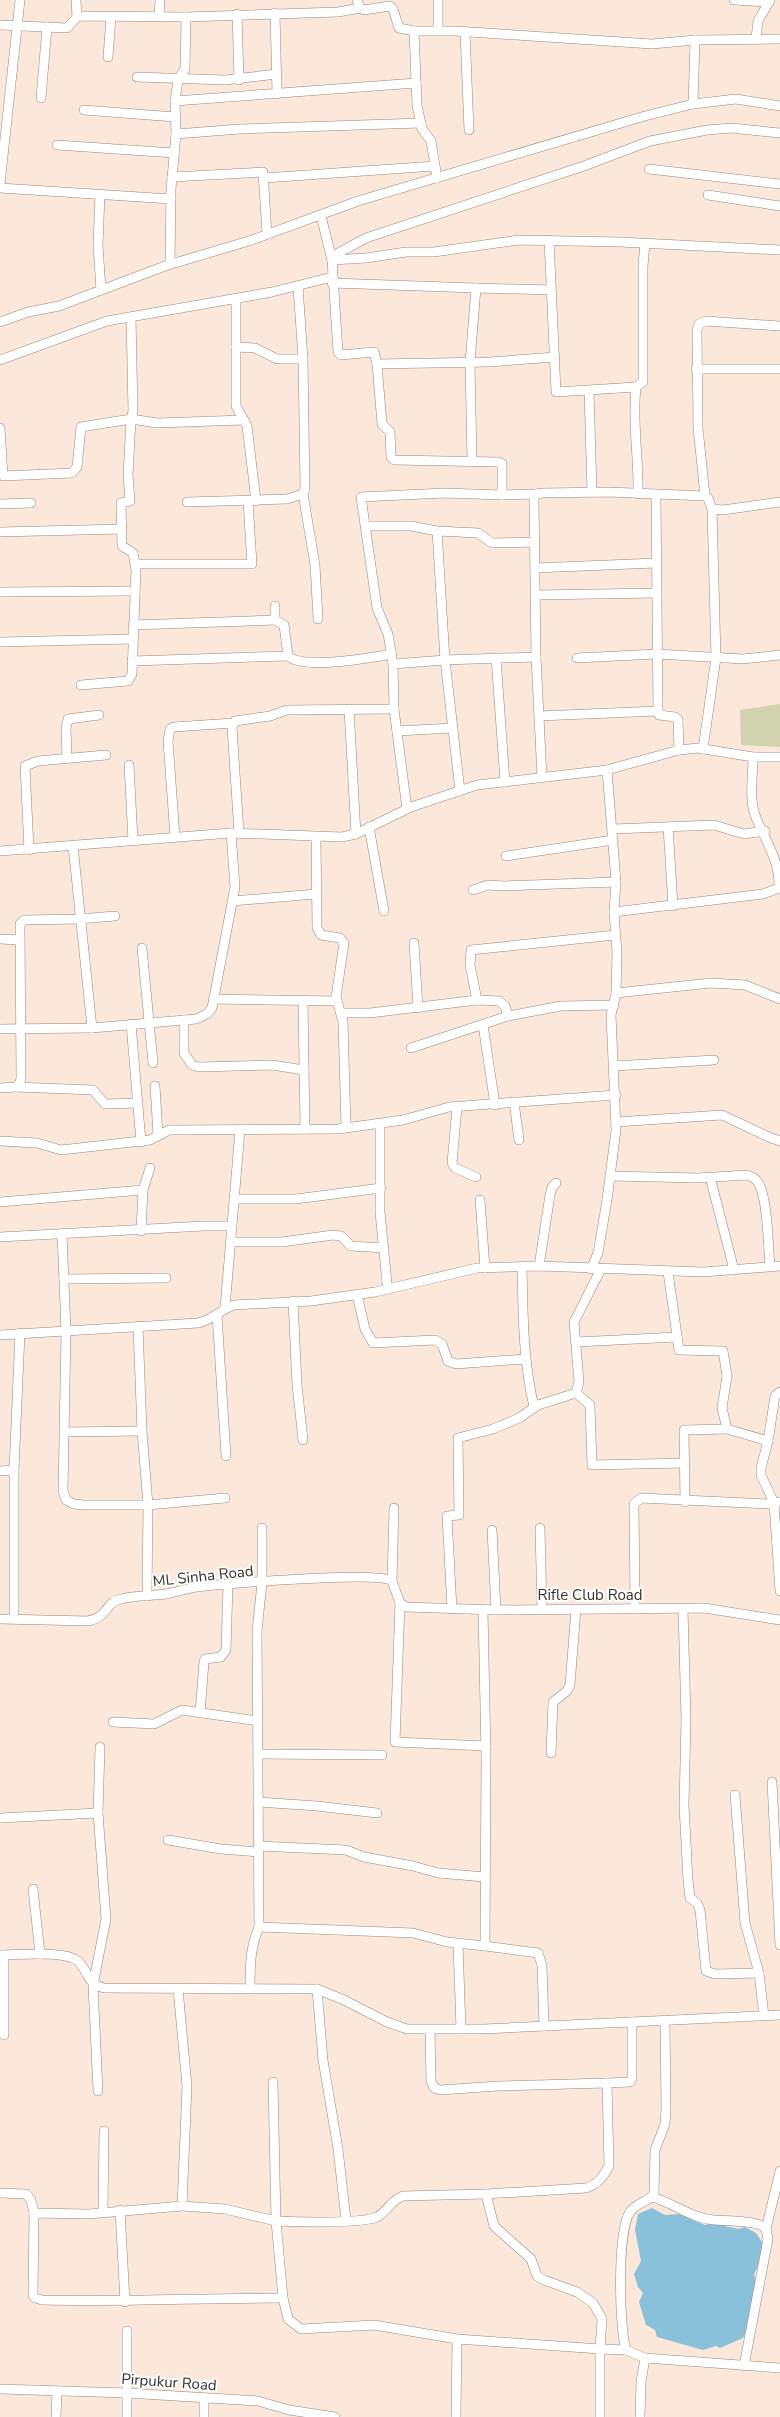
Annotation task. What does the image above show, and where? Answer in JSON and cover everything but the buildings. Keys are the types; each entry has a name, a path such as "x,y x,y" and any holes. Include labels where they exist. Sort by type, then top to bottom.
{"street":[{"path":"20,0 19,26 3,112 0,186 171,199"},
{"path":"0,25 67,28 77,17 76,0"},
{"path":"159,16 160,0"},
{"path":"438,0 438,30"},
{"path":"734,0 770,1 758,21 756,38"},
{"path":"77,17 186,17 338,12 359,4 364,10 390,6 393,9 398,28 414,31 438,30 652,44 695,40 780,39"},
{"path":"275,13 278,94"},
{"path":"237,14 239,80"},
{"path":"108,58 111,17"},
{"path":"170,264 171,199 176,134 174,101 178,80 185,69 186,17"},
{"path":"41,98 46,27"},
{"path":"414,31 416,83 421,123 422,129 432,141 437,178"},
{"path":"465,32 469,130"},
{"path":"693,104 695,40"},
{"path":"137,77 178,80 239,80 277,74"},
{"path":"174,101 416,83"},
{"path":"0,322 28,312 59,306 170,264 321,216 358,201 645,116 693,104 736,99 780,106"},
{"path":"84,110 175,117"},
{"path":"176,134 240,129 421,123"},
{"path":"330,255 366,238 584,166 650,141 707,130 731,128 780,133"},
{"path":"57,145 174,153"},
{"path":"264,178 435,166"},
{"path":"649,169 780,184"},
{"path":"172,178 263,172 267,234"},
{"path":"100,194 98,245 101,290"},
{"path":"708,195 780,206"},
{"path":"321,216 330,255 338,352 341,355 374,352 377,364 382,424 390,432 391,458 394,460 472,461 502,464 502,495"},
{"path":"330,255 374,257 406,252 434,252 519,240 645,243 780,250"},
{"path":"549,240 556,392 636,387 643,382 642,266 645,243"},
{"path":"0,360 107,321 332,280 551,290"},
{"path":"298,286 303,359 305,488 303,494 314,558 318,619"},
{"path":"472,461 470,362 476,288"},
{"path":"136,564 252,564 252,460 244,420 236,406 236,299"},
{"path":"81,685 128,681 132,674 136,564 133,554 122,546 121,503 130,501 128,475 133,411 130,317"},
{"path":"703,749 716,658 712,509 708,498 705,496 698,428 697,330 700,324 706,321 780,326"},
{"path":"236,347 255,348 277,359 303,359"},
{"path":"377,364 470,362 555,357"},
{"path":"696,369 780,369"},
{"path":"636,387 633,411 639,464 638,494"},
{"path":"588,390 592,492"},
{"path":"0,428 2,476 72,473 77,466 81,427 131,419 157,423 244,420"},
{"path":"407,809 394,709 392,654 384,621 377,608 361,497 592,492 705,496"},
{"path":"187,502 287,500 303,494"},
{"path":"536,494 536,657 542,777"},
{"path":"656,495 658,715 675,717 678,720 679,750"},
{"path":"712,509 723,510 780,502"},
{"path":"0,504 31,503"},
{"path":"366,526 410,526 437,531 478,533 492,543 535,542"},
{"path":"0,532 122,529"},
{"path":"437,531 445,660 460,791"},
{"path":"535,568 656,563"},
{"path":"0,592 135,591"},
{"path":"535,595 657,593"},
{"path":"274,620 275,606"},
{"path":"133,625 274,620 284,625 288,656 293,661 301,662 392,654"},
{"path":"0,642 132,639"},
{"path":"577,658 657,654 743,659 780,655"},
{"path":"132,661 288,656"},
{"path":"393,664 536,657"},
{"path":"496,658 505,782"},
{"path":"349,709 356,834"},
{"path":"175,837 168,741 170,729 174,727 233,723 270,716 287,710 394,709"},
{"path":"539,716 658,711"},
{"path":"67,758 66,728 68,719 99,715"},
{"path":"0,1029 92,1028 196,1019 207,1014 212,1008 235,887 233,723"},
{"path":"397,731 453,728"},
{"path":"0,851 235,833 342,837 356,834 407,809 477,785 606,770 656,754 679,750 703,749 753,757 780,757"},
{"path":"29,850 25,766 38,761 106,755"},
{"path":"614,912 763,894 779,888 778,861 754,808 753,757"},
{"path":"129,765 133,841"},
{"path":"591,1269 598,1253 616,1122 611,1030 616,993 614,912 616,882 613,829 606,770"},
{"path":"613,829 714,825 744,834 764,831"},
{"path":"369,827 384,911"},
{"path":"668,827 673,906"},
{"path":"316,837 316,894 319,933 340,938 344,943 337,987 337,1001 342,1013 346,1128"},
{"path":"506,856 613,840"},
{"path":"73,846 79,919 92,1028"},
{"path":"473,890 488,885 616,882"},
{"path":"232,901 316,894"},
{"path":"16,1087 20,1083 21,1078 20,924 24,920 115,916"},
{"path":"477,1000 470,965 471,950 616,935"},
{"path":"0,940 20,940"},
{"path":"414,943 418,1008"},
{"path":"142,948 153,1063"},
{"path":"616,993 711,983 746,985 780,999"},
{"path":"214,999 337,1001"},
{"path":"303,1000 305,1129"},
{"path":"342,1013 370,1013 477,1000 499,1001 505,1006 508,1016"},
{"path":"411,1048 508,1016 561,1006 614,1005"},
{"path":"184,1020 184,1053 192,1065 199,1068 272,1065 304,1070"},
{"path":"131,1024 141,1142"},
{"path":"482,1025 495,1105"},
{"path":"614,1066 714,1060"},
{"path":"155,1086 158,1135"},
{"path":"0,1088 82,1088 93,1090 105,1104 138,1103"},
{"path":"0,1141 37,1143 61,1150 141,1142 150,1140 169,1130 346,1128 380,1124 457,1107 616,1095"},
{"path":"514,1102 519,1140"},
{"path":"457,1107 452,1164 455,1168 476,1177"},
{"path":"616,1122 722,1115 780,1141"},
{"path":"380,1124 381,1188 387,1283"},
{"path":"225,1308 240,1130"},
{"path":"141,1230 143,1190 150,1168"},
{"path":"0,1335 198,1323 209,1321 225,1308 256,1302 292,1301 357,1294 485,1268 539,1266 702,1272 775,1266 759,1184 754,1177 610,1176"},
{"path":"710,1177 734,1270"},
{"path":"539,1266 550,1195 552,1187 556,1183"},
{"path":"234,1199 296,1199 381,1188"},
{"path":"0,1202 143,1190"},
{"path":"480,1200 485,1268"},
{"path":"0,1237 232,1226"},
{"path":"62,1234 66,1331 63,1491 66,1500 74,1504 84,1505 148,1505 225,1498"},
{"path":"230,1242 282,1242 333,1235 341,1236 351,1246 384,1248"},
{"path":"522,1267 525,1359 534,1408"},
{"path":"576,1393 579,1382 574,1322 600,1269"},
{"path":"668,1272 679,1350 723,1351 727,1376 722,1408 727,1429"},
{"path":"64,1279 166,1278"},
{"path":"357,1294 365,1329 373,1342 435,1340 442,1344 448,1361 456,1364 525,1359"},
{"path":"292,1301 297,1384 303,1440"},
{"path":"217,1315 226,1456"},
{"path":"138,1326 142,1431 148,1505 147,1596"},
{"path":"14,1618 14,1470 20,1333"},
{"path":"576,1342 677,1337"},
{"path":"780,1392 775,1396 768,1441 761,1462 761,1475 777,1502 780,1591"},
{"path":"452,1609 447,1516 459,1516 458,1438 494,1429 520,1418 534,1408 576,1393"},
{"path":"576,1393 590,1405 592,1465 685,1463"},
{"path":"685,1502 684,1430 727,1429 768,1441"},
{"path":"64,1432 142,1431"},
{"path":"0,1471 14,1470"},
{"path":"634,1609 634,1504 641,1498 685,1502 777,1502"},
{"path":"394,1508 392,1581 400,1604 395,1742 486,1746"},
{"path":"250,1989 249,1958 251,1944 259,1927 257,1631 262,1583 262,1528"},
{"path":"540,1528 542,1610"},
{"path":"492,1530 496,1610"},
{"name":"ML Sinha Road","path":"0,1619 88,1621 102,1617 115,1601 192,1588 356,1576 383,1576 392,1581"},
{"path":"200,1713 205,1659 221,1657 226,1650 228,1585"},
{"name":"Rifle Club Road","path":"400,1604 406,1607 483,1610 725,1610 780,1620"},
{"path":"551,1752 553,1702 567,1691 570,1685 576,1609"},
{"path":"683,1609 686,1719 684,1806 689,1895 700,1910 706,1971 715,1974 759,1973"},
{"path":"483,1610 486,1746 485,1946"},
{"path":"113,1722 154,1724 182,1710 258,1721"},
{"path":"98,2091 93,1985 106,1919 98,1812 100,1747"},
{"path":"259,1754 382,1756"},
{"path":"772,1782 780,1945"},
{"path":"735,1796 745,1923 759,1973 764,2016"},
{"path":"258,1802 377,1813"},
{"path":"0,1818 98,1812"},
{"path":"168,1840 221,1849 346,1850 364,1857 438,1873 485,1877"},
{"path":"32,1888 40,1954"},
{"path":"259,1927 413,1933 458,1944 538,1952 542,1965 544,2026"},
{"path":"458,1944 461,2028"},
{"path":"4,2035 2,1955 40,1954 74,1959 82,1967 93,1985 104,1988 317,1989 344,2000 387,2022 407,2029 430,2030 544,2026 780,2014"},
{"path":"178,1989 188,2086 182,2206"},
{"path":"317,1989 323,2060 338,2149 346,2220"},
{"path":"626,2350 623,2332 621,2259 624,2227 634,2207 652,2197 655,2189 655,2150 665,2124 666,2109 665,2020"},
{"path":"430,2030 431,2081 434,2088 440,2090 498,2086 625,2084 632,2078 632,2022"},
{"path":"273,2082 276,2221 283,2298 288,2320 301,2329 374,2325 457,2339 626,2350 644,2358 780,2368"},
{"path":"34,2212 89,2214 103,2211 182,2206 225,2209 276,2221 346,2220 376,2217 386,2211 394,2199 403,2196 486,2194 586,2188 595,2185 609,2166 608,2084"},
{"path":"103,2211 104,2131"},
{"path":"744,2366 768,2239 766,2229 780,2171"},
{"path":"0,2193 26,2194 31,2200 34,2212 33,2295 35,2298 42,2300 125,2302 190,2298 283,2298"},
{"path":"486,2194 494,2226 531,2258 537,2276 578,2292 593,2303 602,2319 600,2417"},
{"path":"652,2197 667,2201 689,2215 699,2218 760,2224 766,2229"},
{"path":"120,2210 125,2302"},
{"path":"127,2331 127,2417"},
{"path":"456,2417 457,2339"},
{"path":"640,2417 644,2358"},
{"name":"Pirpukur Road","path":"0,2389 127,2393 258,2401 321,2416 335,2417"},
{"path":"56,2417 57,2391"},
{"path":"204,2399 204,2417"}],"green space":[{"path":"780,704 780,747 741,745 740,710"}],"water":[{"path":"652,2208 665,2215 679,2214 705,2225 711,2223 739,2229 745,2227 756,2233 764,2245 761,2261 754,2274 755,2286 750,2311 751,2323 743,2338 720,2348 716,2346 703,2350 657,2337 655,2330 646,2325 639,2302 643,2293 638,2287 634,2274 641,2261 635,2230 638,2214"}]}
